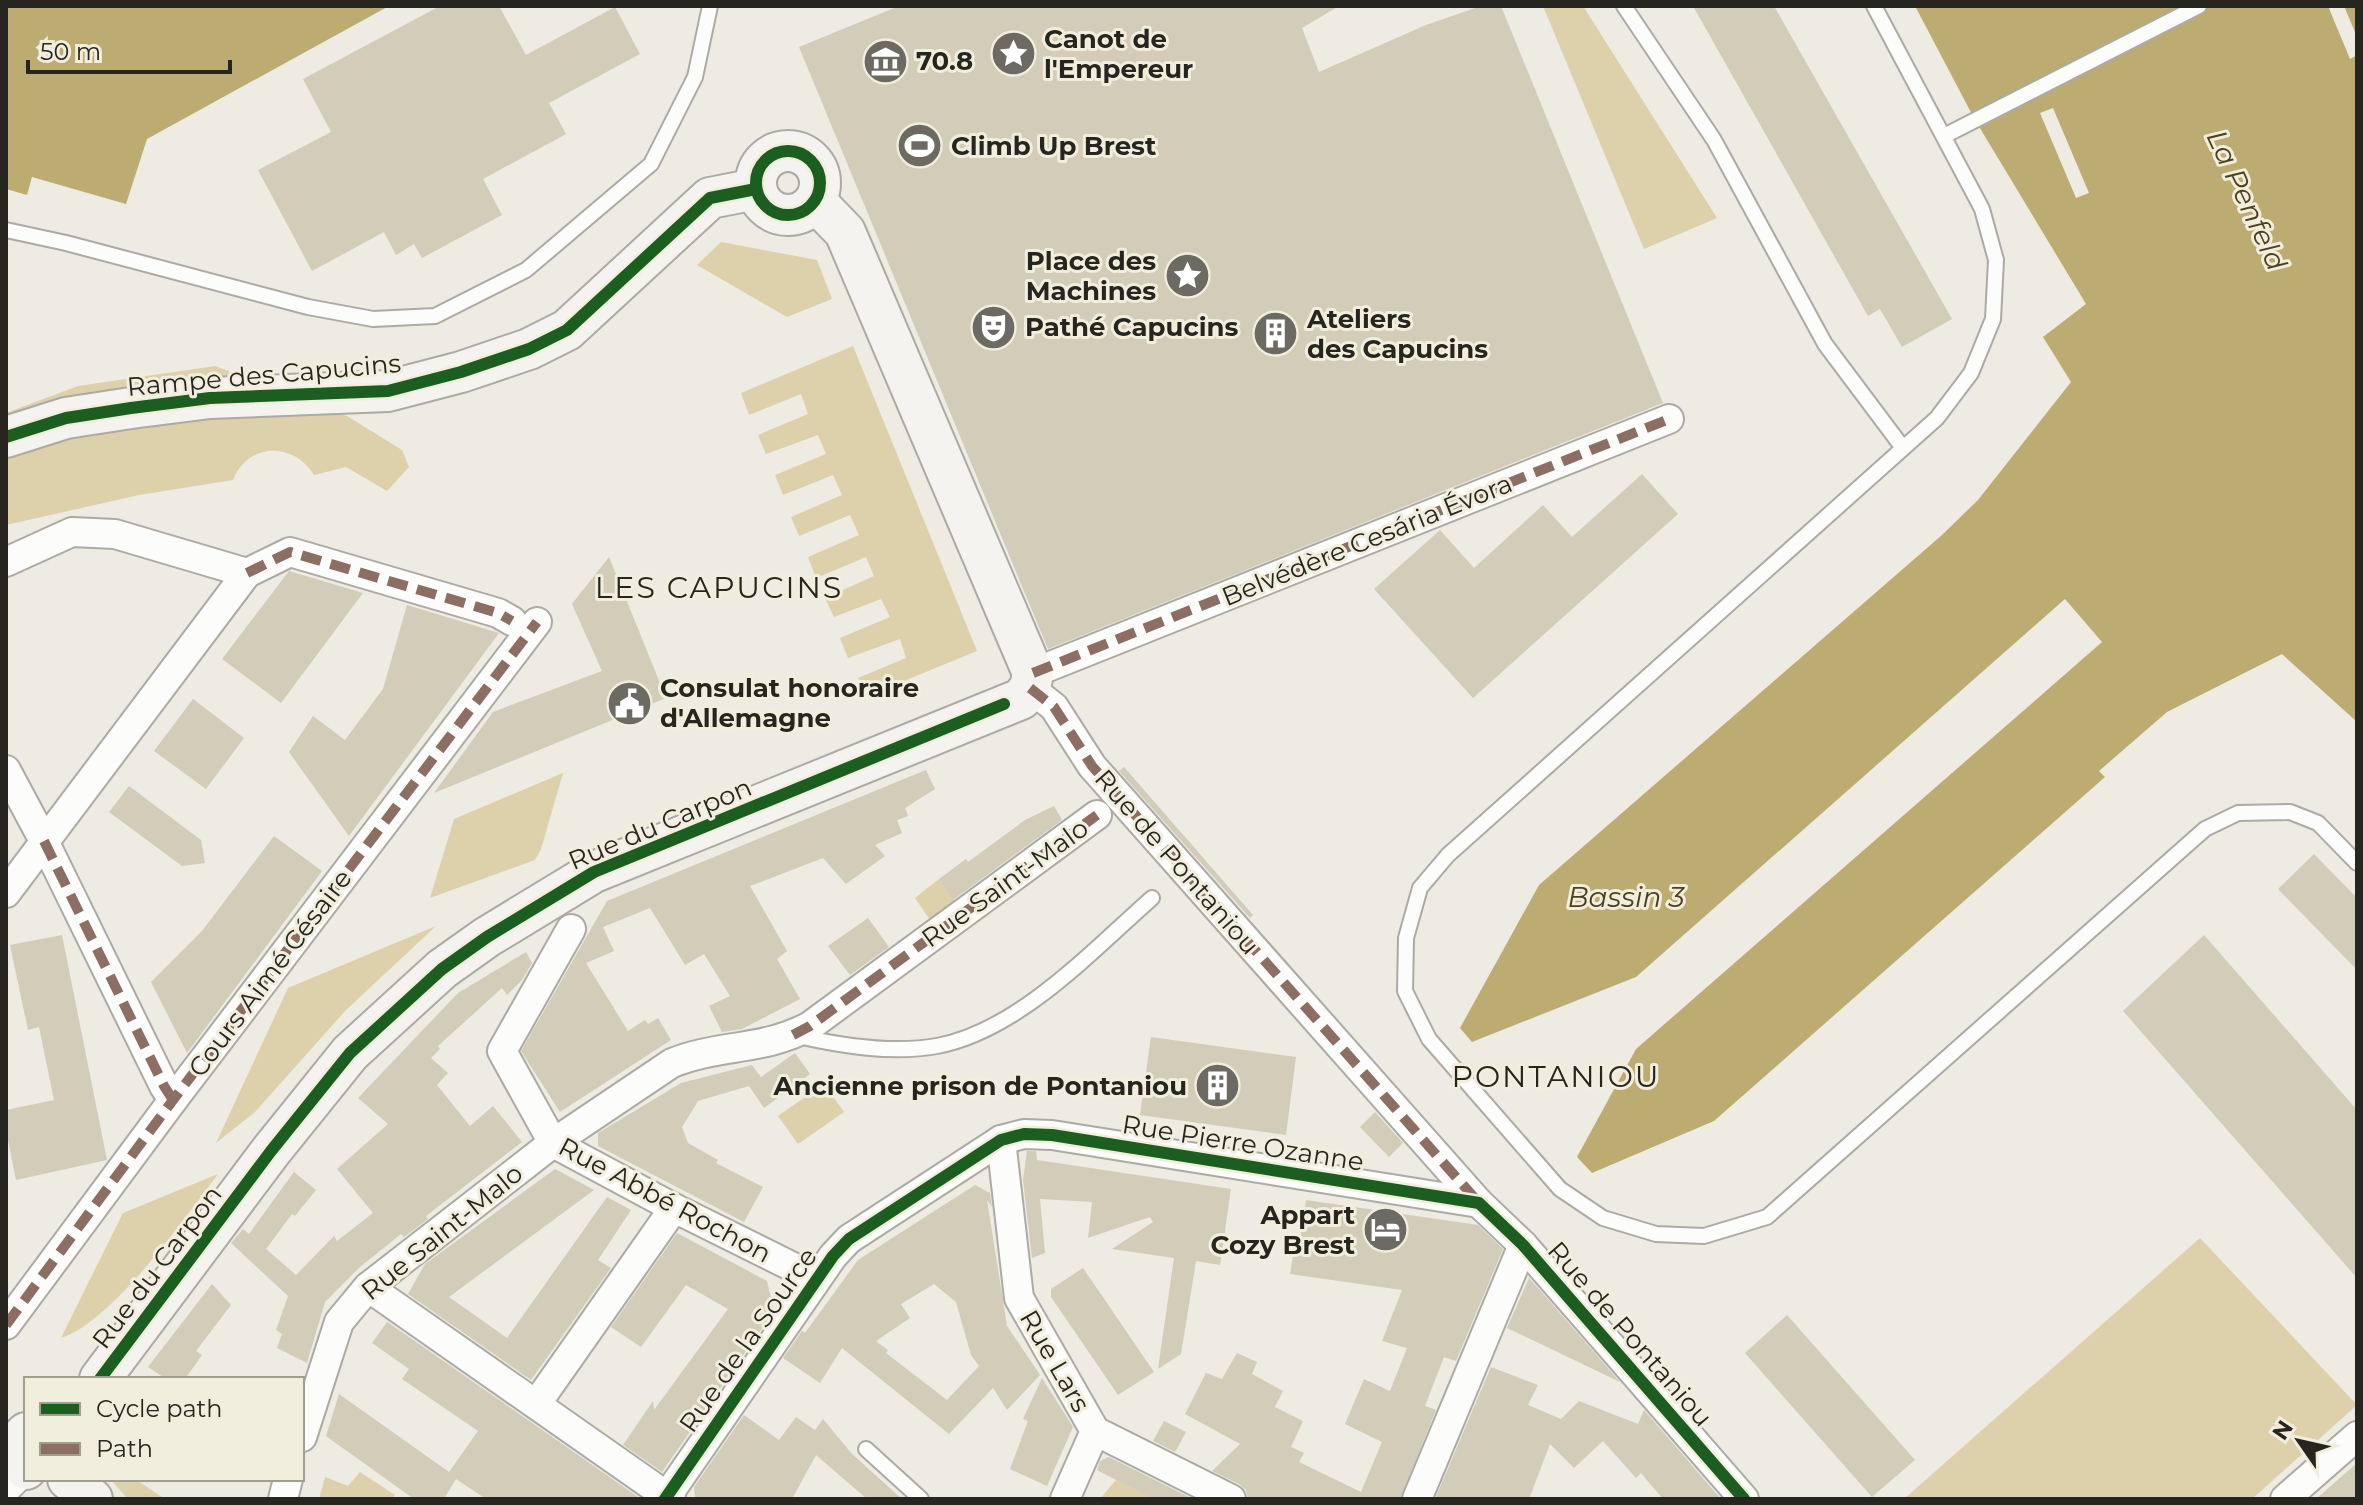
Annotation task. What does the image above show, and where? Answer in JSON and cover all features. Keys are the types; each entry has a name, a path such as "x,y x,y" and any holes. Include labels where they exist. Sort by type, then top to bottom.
{"street":[{"path":"783,151 804,154 818,170 820,192 815,201 798,214 776,214 767,208 756,189 759,169 765,160 783,151"},
{"name":"Rampe des Capucins","path":"6,437 66,418 131,408 210,398 388,391 475,368 529,349 567,330 710,198 756,189"},
{"name":"Rue de Pontaniou","path":"815,201 845,232 1046,675 1054,707 1092,766 1479,1203 1523,1245 1744,1499"},
{"name":"Belvédère Cesária Évora","path":"1046,675 1669,419"},
{"path":"6,562 72,532 115,534 247,573 6,893"},
{"name":"Cours Aimé Césaire","path":"6,1325 524,621 290,552 247,573"},
{"name":"Rue du Carpon","path":"102,1377 271,1151 350,1053 442,969 487,937 564,910 601,869 1021,699 1046,675"},
{"path":"6,770 173,1100"},
{"name":"Rue Saint-Malo","path":"304,1431 339,1322 368,1287 553,1143 672,1063 723,1049 763,1045 810,1026 1097,815"},
{"name":"Rue Abbé Rochon","path":"564,910 502,1051 553,1143 815,1278"},
{"name":"Rue Pierre Ozanne","path":"1001,1140 1024,1134 1052,1135 1479,1203"},
{"name":"Rue de la Source","path":"668,1498 815,1278 849,1239 1001,1140"},
{"name":"Rue Lars","path":"1001,1140 1019,1298 1095,1431 1231,1499"},
{"path":"537,1403 674,1208"},
{"path":"1417,1499 1523,1245"},
{"path":"368,1287 668,1498"},
{"path":"1065,1499 1095,1431"},
{"path":"2285,1499 2357,1436"},
{"path":"6,1489 22,1445"},
{"path":"70,1481 92,1499"}],"lane":[{"path":"6,230 308,307 373,319 435,316 526,270 651,164 695,77 710,6"},
{"path":"1624,6 1714,140 1825,344 1903,448"},
{"path":"1874,6 1982,209 1996,260 1993,319 1971,373 1937,418 1448,855 1420,888 1406,938 1405,991 1429,1039 1560,1189 1603,1218 1656,1234 1704,1236 1767,1217 2205,829 2238,813 2290,812 2318,823 2357,863"},
{"path":"1944,136 2199,6"},
{"path":"793,1035 826,1043 897,1049 941,1045 965,1037 1012,1016 1036,1001 1152,898"},
{"path":"866,1449 921,1499"}],"shaded area":[{"path":"1543,6 1583,6 1717,218 1644,249"},
{"path":"721,242 817,260 832,299 787,317 697,265"},
{"path":"853,346 977,651 865,697 858,678 906,658 900,639 848,658 840,638 890,617 881,599 834,617 825,598 874,576 866,557 816,578 808,557 859,535 850,515 799,536 791,517 842,495 833,475 783,495 775,475 826,454 818,435 766,454 758,435 808,414 801,394 749,415 741,393"},
{"path":"215,366 347,416 402,450 409,467 387,491 346,467 314,475 295,457 272,451 249,459 233,480 139,495 6,525 6,413 78,386"},
{"path":"563,773 535,860 430,898 454,819"},
{"path":"939,879 955,902 930,920 915,898"},
{"path":"436,926 345,1011 255,1112 216,1143 288,988"},
{"path":"824,1084 844,1112 798,1144 778,1116"},
{"path":"218,1174 125,1291 103,1312 61,1338 123,1213"},
{"path":"2200,1238 2357,1405 2252,1499 1904,1499"},
{"path":"360,1472 395,1495 392,1499 319,1499 325,1477 348,1486"},
{"path":"1116,1480 1152,1499 1100,1499"},
{"path":"112,1481 138,1481 165,1499 128,1499"}],"water":[{"path":"6,6 389,6 147,139 126,204 32,177 27,195 6,189"},
{"path":"1915,6 2357,6 2357,722 2282,654 2167,712 2099,771 2105,777 1714,1121 1592,1173 1577,1157 1636,1049 2102,642 2065,599 1636,977 1472,1042 1460,1028 1539,885 1942,535 1978,500 2071,382 2043,337 2086,304 1975,120"}],"pier":[{"path":"2328,6 2344,6 2357,37 2357,55 2350,59"},
{"path":"2053,108 2089,193 2076,198 2040,113"}],"building":[{"path":"440,6 499,6 526,55 615,7 640,54 549,103 566,134 483,179 502,215 422,258 414,244 396,255 384,232 312,271 258,170 331,132 303,79"},
{"name":"Ateliers des Capucins","path":"899,6 1339,6 1302,28 1319,72 1426,25 1481,6 1501,6 1663,403 1048,649 799,47"},
{"path":"1693,6 1774,6 1952,319 1902,347 1880,309 1868,316"},
{"path":"1642,474 1678,514 1473,698 1374,589 1440,530 1474,568 1543,505 1572,537"},
{"path":"609,557 666,698 434,793 493,712 602,671 572,604"},
{"path":"289,571 363,593 281,703 222,659"},
{"path":"407,605 499,633 349,836 289,752 313,716 345,740 383,689"},
{"path":"193,699 244,738 206,789 154,751"},
{"path":"1124,767 1253,915 1250,918 1119,771"},
{"path":"926,770 935,789 905,808 908,816 897,820 902,833 875,845 885,856 846,884 823,858 750,886 787,951 777,959 800,999 742,1029 722,1032 709,1006 730,996 704,954 685,965 650,908 603,927 614,951 586,963 628,1031 645,1020 648,1024 658,1018 671,1040 560,1112 521,1051 607,901"},
{"path":"129,786 201,840 205,863 182,866 109,812"},
{"path":"1054,806 1062,820 953,900 939,879 1025,820"},
{"path":"274,836 322,871 187,1053 151,982 202,931"},
{"path":"2314,854 2357,898 2357,970 2278,889"},
{"path":"868,918 889,947 850,975 828,946"},
{"path":"62,935 107,1160 16,1180 6,1130 6,1110 54,1100 39,1027 28,1030 10,945"},
{"path":"2204,935 2357,1110 2357,1278 2123,1011"},
{"path":"526,952 532,963 522,980 507,995 502,988 438,1046 440,1049 431,1058 448,1073 437,1085 470,1126 493,1106 522,1142 426,1216 428,1219 404,1237 401,1234 360,1267 325,1302 307,1363 277,1348 282,1334 276,1330 288,1296 231,1243 243,1229 249,1234 294,1172 316,1190 295,1216 292,1214 266,1249 296,1275 334,1236 337,1241 373,1213 337,1169 388,1124 358,1098 458,993"},
{"name":"Ancienne prison de Pontaniou","path":"1151,1037 1296,1057 1286,1135 1140,1115"},
{"path":"795,1053 810,1074 764,1108 749,1086 698,1101 682,1127 688,1143 718,1160 716,1163 763,1187 744,1222 598,1146 598,1133 681,1083 752,1065 761,1077"},
{"path":"1375,1112 1403,1143 1389,1157 1360,1127"},
{"path":"1027,1151 1036,1151 1037,1160 1231,1189 1220,1265 1196,1261 1181,1354 1158,1369 1174,1258 1112,1249 1153,1222 1150,1217 1088,1238 1092,1202 1040,1199 1045,1253 1032,1258 1023,1180"},
{"path":"555,1169 594,1190 449,1297 507,1338 607,1197 631,1210 598,1260 611,1268 531,1380 408,1294 425,1264"},
{"path":"975,1185 990,1193 992,1207 987,1200 1007,1326 1040,1375 1007,1410 993,1388 949,1434 842,1348 820,1383 783,1358 858,1260","holes":["934,1284 956,1302 971,1355 979,1366 947,1400 886,1353 888,1350 876,1341 910,1318 901,1304"]},
{"path":"1306,1200 1478,1225 1503,1249 1456,1361 1444,1357 1425,1406 1436,1410 1400,1499 1248,1499 1246,1490 1239,1484 1212,1471 1240,1444 1185,1414 1206,1373 1222,1379 1237,1353 1257,1362 1252,1374 1283,1391 1275,1407 1303,1421 1291,1447 1304,1453 1299,1462 1361,1492 1382,1442 1345,1424 1364,1379 1390,1391 1407,1348 1382,1341 1402,1290 1290,1274"},
{"path":"677,1233 767,1281 774,1311 662,1472 623,1445 653,1401 654,1410 728,1309 686,1285 641,1347 611,1327"},
{"path":"1083,1268 1154,1372 1118,1395 1051,1297 1051,1289"},
{"path":"1529,1278 1545,1296 1620,1382 1507,1328"},
{"path":"212,1284 231,1305 196,1351 202,1355 186,1377 163,1377 148,1367"},
{"path":"1787,1315 1915,1460 1872,1497 1745,1353"},
{"path":"387,1322 641,1499 486,1499 456,1479 444,1499 414,1499 326,1436 339,1394 449,1472 478,1431 402,1379 409,1369 372,1343"},
{"path":"1491,1367 1538,1385 1528,1405 1561,1419 1579,1401 1638,1424 1644,1410 1721,1499 1663,1499 1641,1473 1636,1478 1603,1441 1574,1468 1550,1444 1529,1499 1435,1499"},
{"path":"1042,1378 1073,1427 1047,1486 1010,1469 1028,1421 1023,1419"},
{"path":"744,1415 779,1440 796,1417 815,1430 823,1419 852,1454 902,1499 867,1499 816,1455 792,1499 695,1499 694,1487"},
{"path":"1164,1421 1186,1432 1175,1452 1153,1441"},
{"path":"1109,1457 1193,1499 1152,1499 1097,1470 1100,1461"},
{"path":"2357,1463 2357,1499 2316,1499"}],"marked path":[{"path":"1033,673 1669,419"},
{"path":"247,573 290,552 498,613 512,621"},
{"path":"6,1325 537,622"},
{"path":"1030,688 1054,707 1092,766 1479,1203"},
{"path":"793,1035 810,1026 1097,815"},
{"path":"44,841 173,1100"}],"cycle path":[{"path":"782,151 794,151 811,160 818,171 820,183 818,195 811,206 794,215 782,215 770,210 761,201 756,189 756,177 761,165 770,156 782,151"},
{"path":"6,437 66,418 131,408 210,398 388,391 461,372 529,349 567,330 710,198 756,189"},
{"path":"102,1377 271,1151 350,1053 442,969 487,937 594,872 1004,704"},
{"path":"665,1499 833,1256 849,1239 1001,1140 1024,1134 1052,1135 1479,1203 1523,1245 1744,1499"}],"place":[{"name":"Canot de l'Empereur","path":"1013,54"},
{"name":"70.8","path":"885,61"},
{"name":"Climb Up Brest","path":"920,146"},
{"name":"Place des Machines","path":"1187,276"},
{"name":"Pathé Capucins","path":"994,327"},
{"name":"Ateliers des Capucins","path":"1276,334"},
{"name":"Consulat honoraire d'Allemagne","path":"629,703"},
{"name":"Ancienne prison de Pontaniou","path":"1218,1086"},
{"name":"Appart Cozy Brest","path":"1386,1230"}],"district":[{"name":"LES CAPUCINS","path":"719,588"},
{"name":"PONTANIOU","path":"1556,1077"}],"water label":[{"name":"La Penfeld","path":"2247,200"},
{"name":"Bassin 3","path":"1626,897"}]}
